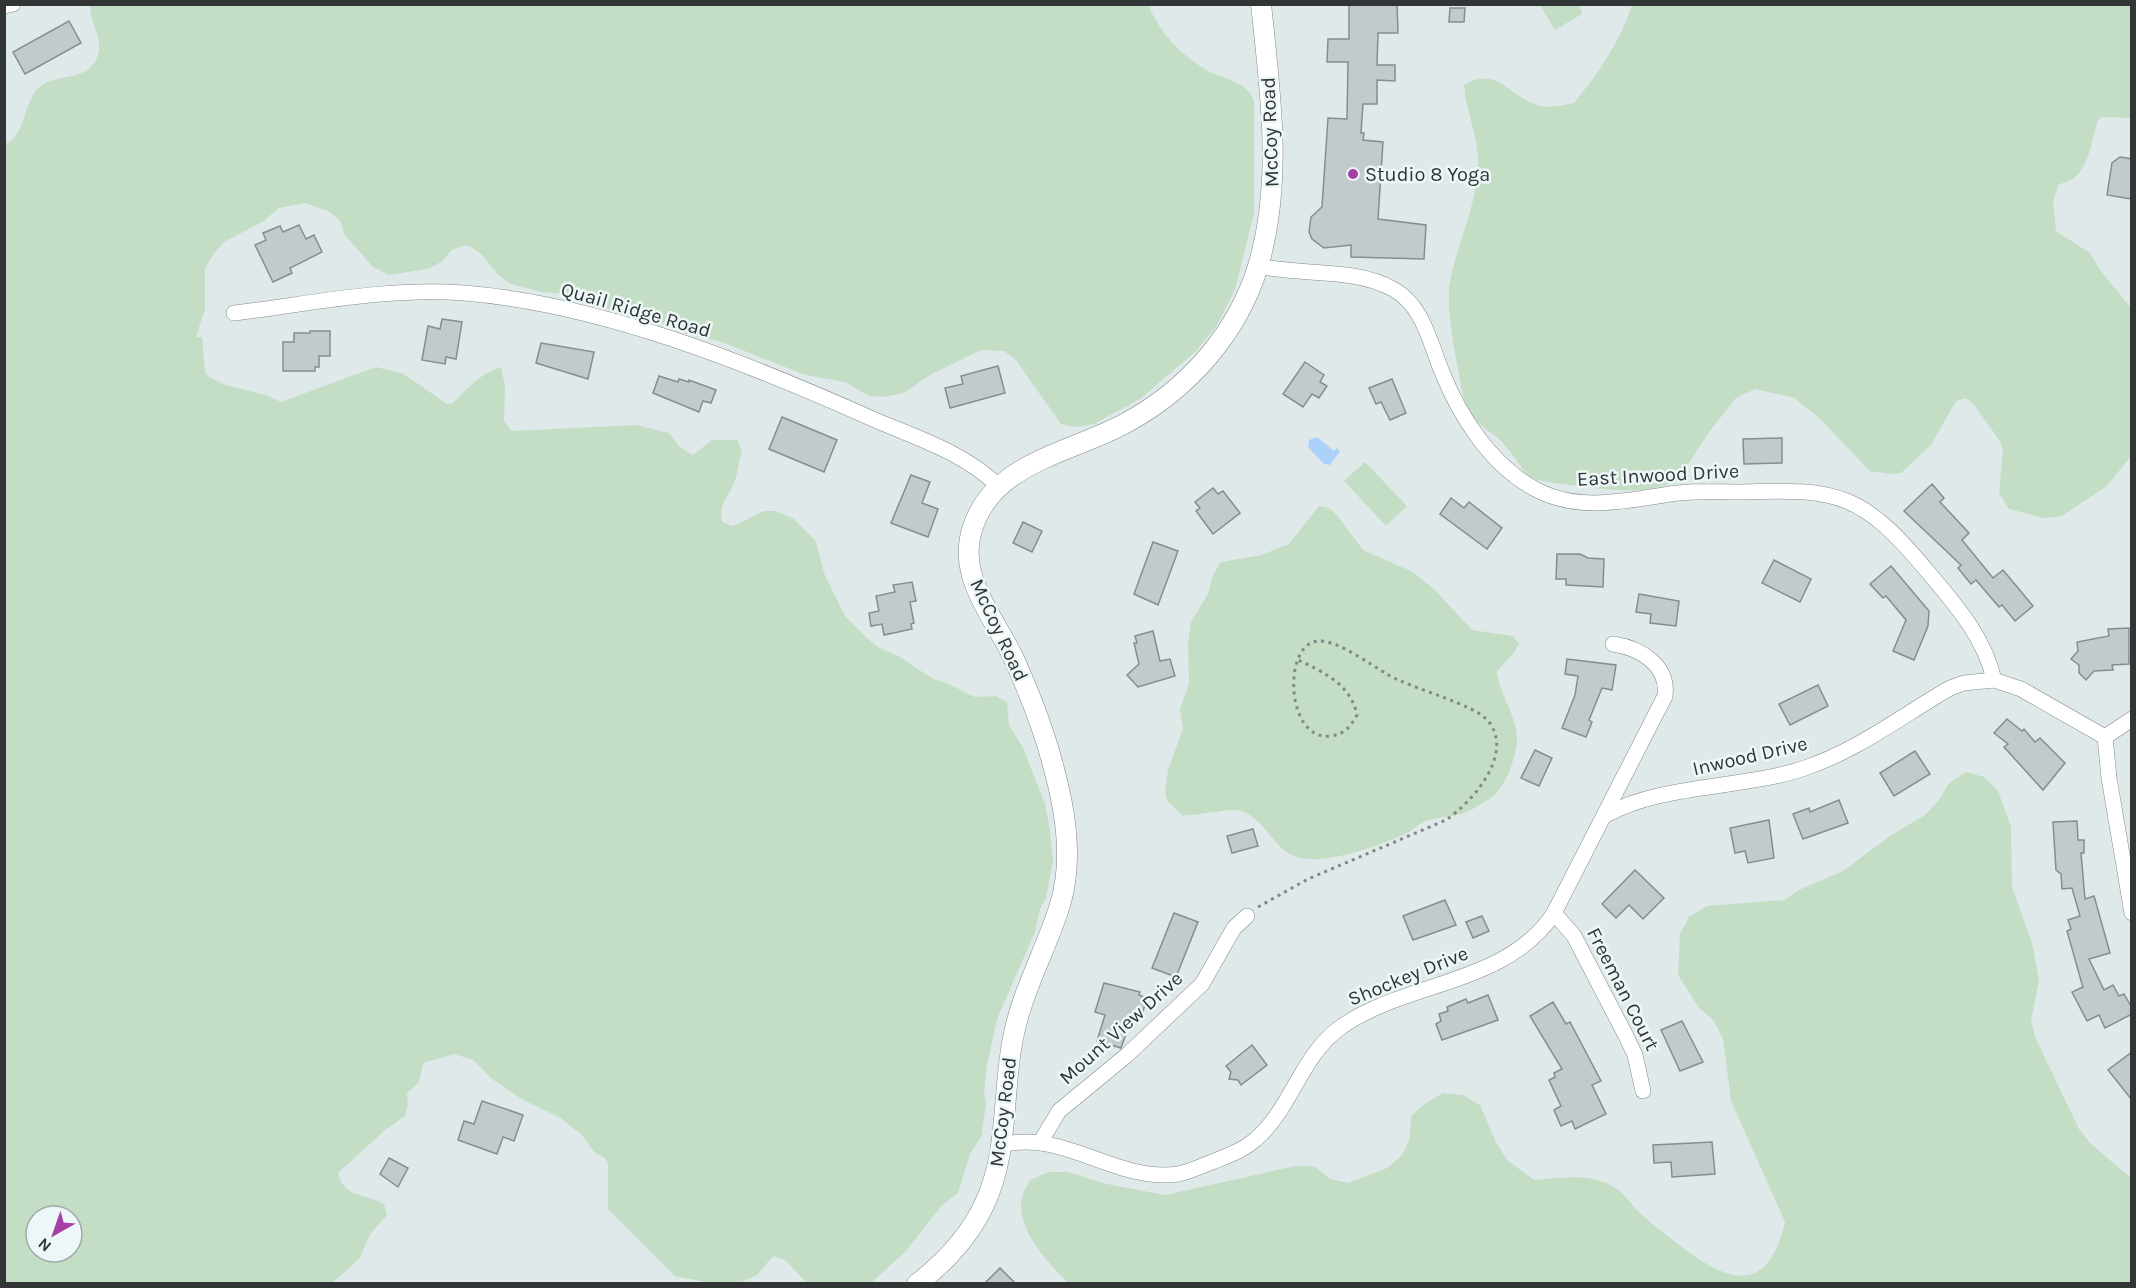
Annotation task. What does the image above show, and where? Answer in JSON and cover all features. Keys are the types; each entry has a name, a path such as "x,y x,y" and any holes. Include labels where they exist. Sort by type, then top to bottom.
{"street":[{"path":"4,6 13,4"},
{"name":"McCoy Road","path":"917,1284 947,1258 974,1224 993,1185 1001,1145 1013,1037 1033,972 1061,901 1066,844 1056,775 1046,739 1014,658 983,602 972,576 969,555 970,538 985,501 998,486 1028,466 1124,424 1177,388 1200,367 1219,343 1250,290 1268,227 1274,160 1261,4"},
{"name":"East Inwood Drive","path":"1258,266 1294,272 1362,278 1380,283 1403,296 1416,310 1451,392 1481,442 1516,477 1548,496 1581,503 1599,504 1676,492 1804,491 1839,497 1853,502 1880,520 1945,592 1983,648 1994,680"},
{"name":"Quail Ridge Road","path":"234,313 404,292 433,291 477,294 552,307 687,344 817,393 941,448 975,467 998,486"},
{"name":"Shockey Drive","path":"1001,1145 1041,1141 1121,1167 1154,1175 1180,1174 1225,1157 1245,1148 1263,1132 1312,1058 1341,1026 1388,1004 1502,958 1535,936 1554,913 1606,815 1623,774 1665,696 1666,686 1663,674 1642,653 1629,646 1613,644"},
{"path":"1994,680 2021,689 2105,737"},
{"name":"Inwood Drive","path":"1606,815 1624,806 1656,798 1744,783 1801,770 1874,737 1950,688 1971,682 1994,680"},
{"path":"2105,737 2132,719"},
{"path":"2105,737 2109,778 2132,913"},
{"name":"Freeman Court","path":"1554,913 1574,936 1627,1038 1635,1055 1643,1091"},
{"name":"Mount View Drive","path":"1041,1141 1059,1111 1127,1055 1194,993 1234,928 1247,916"}],"path":[{"path":"1247,916 1270,898 1308,879 1446,820 1462,809 1476,794 1491,768 1497,748 1495,732 1480,713 1405,685 1335,644 1319,640 1308,644 1298,660 1293,684 1297,711 1307,729 1323,737 1341,735 1351,726 1357,715 1354,700 1340,685 1317,669 1298,660"}],"green space":[{"path":"90,4 1148,5 1164,33 1186,55 1203,68 1239,84 1250,93 1254,100 1254,213 1235,290 1216,327 1195,352 1140,399 1094,424 1074,427 1061,424 1015,359 1004,351 981,350 930,375 904,393 883,397 869,396 845,382 805,375 719,341 690,335 657,321 625,316 576,295 542,292 511,284 499,276 481,254 465,245 452,250 441,262 428,269 389,275 373,267 345,235 340,221 330,212 305,203 279,208 264,221 224,242 205,268 205,309 196,337 202,337 205,371 209,377 226,385 266,395 281,402 376,367 404,374 447,404 453,403 481,377 501,367 505,386 504,421 512,431 636,425 669,433 680,447 693,455 712,440 737,440 742,451 733,486 723,504 722,522 733,526 763,511 776,511 794,519 816,541 824,573 845,616 866,637 878,647 900,657 933,679 947,683 975,697 996,696 1007,702 1009,725 1023,748 1045,804 1053,861 1046,898 1040,909 1035,932 997,1019 987,1065 984,1092 986,1105 981,1137 970,1154 958,1193 942,1205 906,1251 871,1283 807,1283 785,1260 773,1256 757,1275 739,1283 711,1283 675,1276 608,1209 608,1164 605,1158 593,1151 582,1135 559,1117 523,1100 492,1079 473,1060 454,1054 423,1063 419,1082 407,1093 408,1105 405,1116 384,1131 338,1173 345,1187 350,1191 384,1204 387,1215 371,1233 359,1259 332,1283 5,1283 5,144 17,134 35,92 41,86 79,74 92,66 97,58 99,44"},
{"path":"1540,5 1579,5 1582,14 1555,30"},
{"path":"1632,5 2131,5 2131,118 2102,117 2098,120 2087,160 2077,176 2059,184 2053,201 2056,231 2090,253 2100,270 2131,308 2131,456 2107,486 2062,516 2043,518 2009,509 1999,493 2003,451 2000,441 1975,406 1966,398 1956,401 1931,445 1901,473 1870,471 1819,418 1794,398 1755,389 1736,398 1709,432 1678,480 1665,485 1652,489 1611,490 1553,483 1532,478 1527,474 1500,440 1480,424 1467,408 1455,350 1449,288 1474,196 1478,165 1477,145 1464,85 1476,80 1487,79 1504,85 1531,103 1541,106 1574,103 1608,56"},
{"path":"1365,462 1407,506 1386,526 1344,481"},
{"path":"1319,506 1329,508 1337,515 1363,550 1413,572 1434,589 1472,630 1513,636 1519,644 1497,671 1516,729 1517,739 1513,762 1505,781 1492,797 1475,808 1459,815 1421,823 1405,834 1382,844 1339,856 1311,859 1300,858 1283,850 1250,815 1230,810 1182,815 1167,801 1165,792 1168,770 1183,729 1180,709 1189,684 1188,644 1191,622 1208,594 1213,575 1221,562 1261,555 1289,544"},
{"path":"1966,772 1984,777 1998,791 2011,827 2012,887 2032,943 2039,980 2031,1021 2036,1039 2079,1129 2091,1144 2131,1178 2131,1283 1069,1284 1044,1257 1030,1236 1022,1213 1021,1201 1030,1180 1049,1172 1068,1172 1107,1184 1165,1195 1295,1166 1314,1166 1330,1179 1349,1183 1387,1168 1402,1155 1410,1138 1411,1116 1426,1103 1443,1093 1463,1095 1480,1105 1496,1142 1507,1160 1534,1180 1573,1177 1601,1181 1619,1190 1651,1223 1704,1262 1721,1271 1736,1275 1749,1275 1760,1270 1770,1260 1785,1222 1731,1101 1723,1039 1714,1021 1699,1008 1678,975 1680,934 1689,917 1707,906 1784,900 1801,889 1843,871 1890,836 1925,815 1939,800 1949,783"}],"water":[{"path":"1317,437 1334,451 1337,448 1340,451 1330,465 1324,464 1308,447 1309,440"}],"building":[{"name":"Studio 8 Yoga","path":"1349,4 1397,4 1398,33 1378,33 1377,65 1395,65 1395,81 1377,80 1377,104 1363,104 1361,133 1364,133 1363,140 1383,142 1378,219 1426,225 1424,259 1351,257 1351,245 1324,248 1312,239 1309,232 1311,217 1322,207 1328,118 1347,119 1348,62 1327,62 1328,39 1349,39"},
{"path":"1450,8 1465,8 1464,22 1449,22"},
{"path":"69,21 81,43 25,74 13,52"},
{"path":"2120,157 2132,159 2132,199 2107,195 2112,163"},
{"path":"299,225 306,239 314,235 322,252 290,268 292,273 273,282 255,245 266,240 263,233 280,226 283,232"},
{"path":"442,319 462,322 456,359 446,357 445,364 422,360 428,326 440,329"},
{"path":"310,331 330,331 330,356 319,356 319,367 315,367 315,371 283,371 283,342 294,342 294,333 310,333"},
{"path":"541,343 594,352 588,379 536,363"},
{"path":"1305,362 1324,375 1320,382 1327,386 1319,398 1312,394 1303,407 1283,394"},
{"path":"998,366 1005,393 950,408 945,388 963,384 961,376"},
{"path":"659,376 678,382 679,379 689,382 689,380 716,390 711,403 703,401 699,412 653,393"},
{"path":"1392,379 1406,413 1390,420 1381,402 1376,404 1369,388"},
{"path":"782,417 837,440 824,472 769,449"},
{"path":"1782,438 1782,463 1744,464 1743,439"},
{"path":"911,475 930,482 922,503 938,509 928,537 891,523"},
{"path":"1932,484 1944,498 1940,502 1969,533 1962,540 1993,578 2003,570 2033,606 2015,621 2002,605 1999,607 1976,580 1971,584 1958,568 1961,565 1904,511"},
{"path":"1213,488 1218,494 1223,491 1240,513 1213,534 1196,511 1200,508 1195,502"},
{"path":"1451,498 1464,508 1469,502 1502,528 1487,549 1440,514"},
{"path":"1023,522 1042,531 1032,552 1013,543"},
{"path":"1153,542 1178,551 1158,605 1134,594"},
{"path":"1557,554 1580,554 1588,558 1604,559 1603,587 1566,585 1566,579 1556,579"},
{"path":"1774,560 1811,579 1800,602 1762,583"},
{"path":"1891,566 1929,611 1928,626 1914,660 1893,651 1906,620 1886,596 1883,598 1870,584"},
{"path":"912,582 916,601 910,602 914,623 911,624 912,629 884,635 882,624 871,626 869,613 879,611 876,596 895,592 893,585"},
{"path":"1639,594 1679,601 1676,626 1650,623 1651,614 1636,612"},
{"path":"2129,628 2129,664 2112,665 2113,670 2094,671 2086,680 2079,673 2079,665 2071,659 2078,651 2077,642 2109,636 2108,629"},
{"path":"1153,631 1160,661 1170,659 1175,676 1138,687 1127,675 1139,664 1134,643 1137,643 1135,636"},
{"path":"1567,659 1616,665 1612,690 1602,688 1589,720 1592,722 1586,737 1562,728 1575,695 1578,676 1565,674"},
{"path":"1818,685 1828,706 1790,725 1779,704"},
{"path":"2007,719 2022,731 2024,729 2035,742 2040,738 2065,763 2043,790 2004,747 2008,744 1994,733"},
{"path":"1535,750 1552,758 1539,786 1521,778"},
{"path":"1915,751 1930,774 1894,796 1880,773"},
{"path":"1839,800 1848,823 1803,839 1793,814 1809,808 1810,812"},
{"path":"1769,820 1774,858 1748,863 1745,851 1735,853 1730,828"},
{"path":"2077,821 2078,840 2084,840 2084,853 2081,853 2085,899 2094,896 2110,953 2089,959 2104,990 2113,985 2119,996 2124,994 2132,1008 2132,1014 2105,1028 2099,1015 2087,1021 2072,992 2083,987 2067,931 2071,929 2068,920 2080,916 2072,888 2062,889 2061,874 2056,870 2053,822"},
{"path":"1253,829 1258,846 1232,853 1227,836"},
{"path":"1635,870 1664,898 1643,919 1629,905 1616,918 1602,904"},
{"path":"1445,900 1456,925 1413,940 1403,916"},
{"path":"1174,913 1198,922 1176,977 1152,968"},
{"path":"1482,916 1489,931 1473,938 1466,922"},
{"path":"1104,983 1140,992 1139,995 1147,998 1141,1018 1133,1015 1121,1048 1097,1041 1105,1015 1095,1012"},
{"path":"1488,995 1498,1020 1442,1040 1436,1024 1441,1021 1439,1014 1448,1011 1447,1007 1466,999 1468,1003"},
{"path":"1553,1002 1566,1024 1570,1022 1601,1081 1592,1085 1606,1114 1575,1129 1572,1121 1561,1126 1554,1110 1561,1106 1549,1080 1555,1077 1554,1073 1562,1069 1530,1016"},
{"path":"1682,1021 1703,1062 1680,1071 1661,1030"},
{"path":"1252,1045 1267,1065 1241,1085 1238,1080 1229,1079 1231,1072 1226,1066"},
{"path":"2132,1052 2132,1100 2108,1070"},
{"path":"482,1101 523,1115 514,1141 503,1137 497,1154 458,1140 464,1121 474,1124"},
{"path":"1712,1142 1715,1174 1672,1177 1671,1162 1654,1163 1653,1145"},
{"path":"389,1158 408,1168 398,1187 380,1174"},
{"path":"1000,1268 1016,1284 984,1284"}],"place":[{"name":"Studio 8 Yoga","path":"1353,174"}]}
